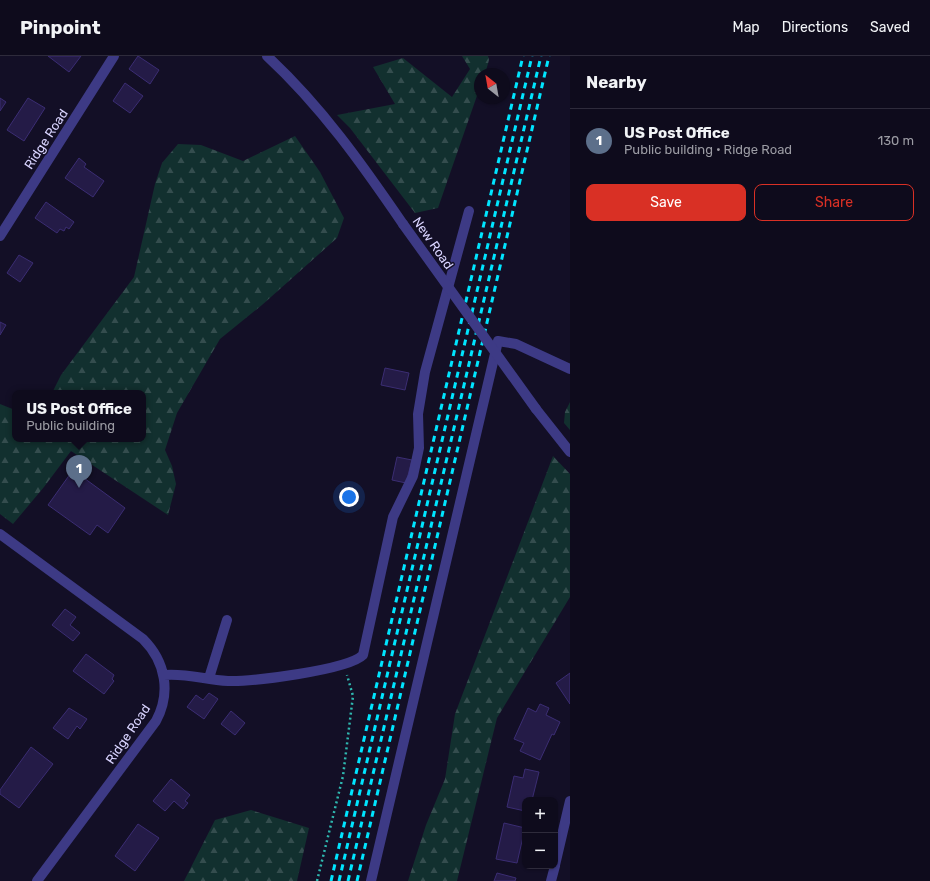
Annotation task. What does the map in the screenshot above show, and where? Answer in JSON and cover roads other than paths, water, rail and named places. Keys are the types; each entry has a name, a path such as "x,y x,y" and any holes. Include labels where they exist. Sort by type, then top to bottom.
{"street":[{"name":"Ridge Road","path":"0,236 114,56"},
{"name":"New Road","path":"267,56 290,78 339,134 536,409 570,452"},
{"path":"164,675 181,674 227,681 254,680 342,665 358,660 363,655 393,516 413,476 419,448 418,414 425,372 469,212"},
{"path":"371,881 498,341 516,344 570,369"},
{"name":"Ridge Road","path":"0,534 143,639 155,654 164,675 164,697 156,721 38,881"},
{"path":"208,678 227,620"},
{"path":"558,852 570,801"},
{"path":"551,881 554,869"}],"railway":[{"path":"331,881 523,56"},
{"path":"339,881 532,56"},
{"path":"348,881 541,56"},
{"path":"357,881 549,56"}],"place":[{"name":"US Post Office","path":"79,488"}]}
